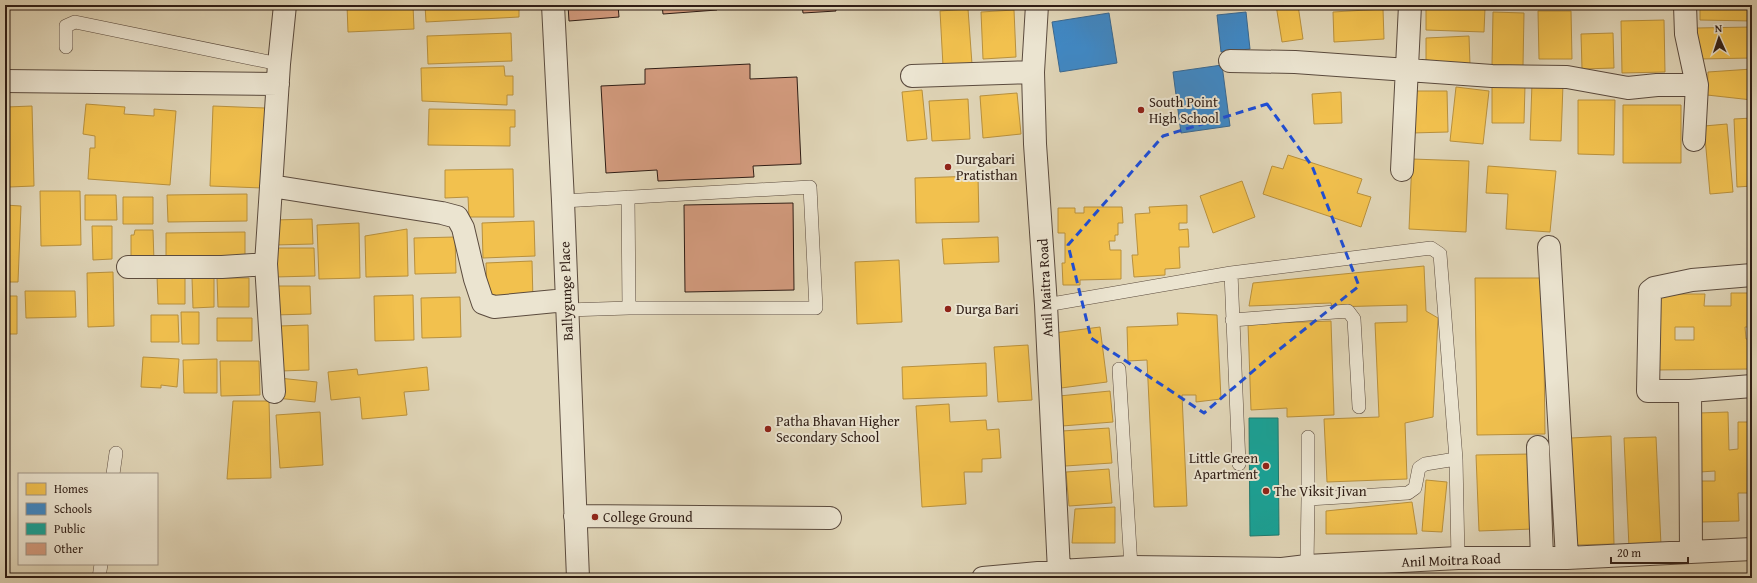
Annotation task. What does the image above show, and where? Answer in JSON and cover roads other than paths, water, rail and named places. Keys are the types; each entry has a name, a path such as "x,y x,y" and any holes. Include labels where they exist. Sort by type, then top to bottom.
{"street":[{"path":"274,392 266,264 278,74 285,5"},
{"name":"Ballygunge Place","path":"552,5 563,201 578,578"},
{"name":"Anil Maitra Road","path":"1038,5 1034,72 1035,144 1046,305 1059,571"},
{"path":"1402,170 1410,5"},
{"path":"1685,5 1686,34 1697,85 1694,140"},
{"path":"1230,61 1295,62 1492,76 1567,77 1628,88 1657,85 1697,85"},
{"path":"912,76 1034,72"},
{"path":"11,81 278,74"},
{"path":"271,186 442,213 457,217 463,228 475,279 483,303 494,307 566,305"},
{"path":"1549,247 1567,558"},
{"path":"128,267 222,267 266,264"},
{"path":"1752,275 1692,280 1654,288 1650,291 1648,391 1690,391 1752,386"},
{"path":"1690,391 1691,552"},
{"path":"1538,447 1542,558"},
{"path":"575,516 830,518"},
{"name":"Anil Moitra Road","path":"983,578 1059,571 1281,573 1307,566 1458,558 1567,558 1752,549"}],"lane":[{"path":"66,47 66,26 75,22 278,74"},
{"path":"563,201 810,186 816,308 629,308 566,305"},
{"path":"628,197 629,308"},
{"path":"1046,305 1231,274 1431,248 1440,254 1456,459 1458,558"},
{"path":"1231,274 1239,464"},
{"path":"1232,320 1348,311 1354,319 1359,407"},
{"path":"1119,369 1119,571"},
{"path":"1307,566 1308,437"},
{"path":"114,473 116,453"},
{"path":"1308,499 1408,493 1415,488 1419,468 1425,464 1456,459"},
{"path":"99,578 101,565"}],"place":[{"name":"South Point High School","path":"1141,110"},
{"name":"Durgabari Pratisthan","path":"948,167"},
{"name":"Durga Bari","path":"948,309"},
{"name":"Patha Bhavan Higher Secondary School","path":"768,429"},
{"name":"Little Green Apartment","path":"1266,466"},
{"name":"The Viksit Jivan","path":"1266,491"},
{"name":"College Ground","path":"595,517"}]}
